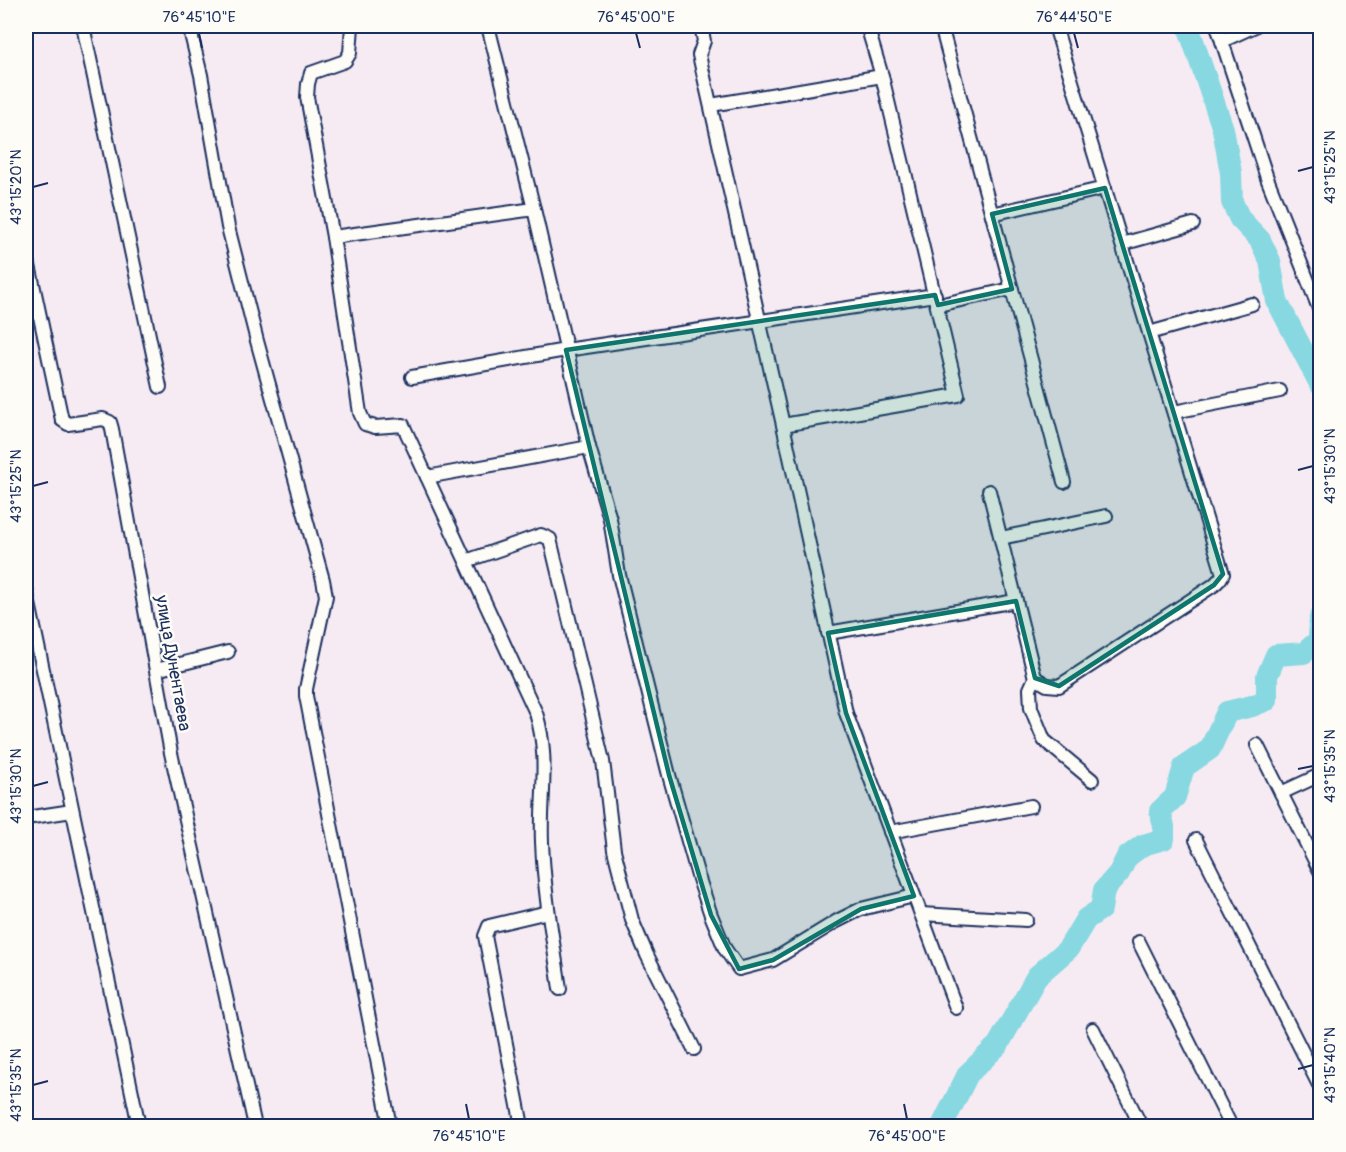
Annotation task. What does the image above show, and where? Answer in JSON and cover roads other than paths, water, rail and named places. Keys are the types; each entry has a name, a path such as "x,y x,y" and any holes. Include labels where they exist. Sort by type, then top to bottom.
{"street":[{"path":"83,26 160,387"},
{"path":"189,26 201,75 228,227 326,596 306,696 390,1126"},
{"path":"352,26 350,53 345,61 311,73 308,97 333,237 360,413 365,424 375,427 403,425 536,713 541,730 544,756 542,840 548,912 560,989"},
{"path":"488,26 534,209 589,447 610,519 619,575 669,775 698,876 725,949 739,969 773,960 861,909 914,896"},
{"path":"701,26 704,41 699,55 846,713 956,1008"},
{"path":"783,425 958,394 882,76 867,26"},
{"path":"941,26 1064,482"},
{"path":"1035,678 1047,685 1059,686 1214,585 1223,574 1054,26"},
{"path":"1216,26 1274,196 1320,311"},
{"path":"1222,41 1255,26"},
{"path":"711,105 882,76"},
{"path":"992,214 1105,188"},
{"path":"333,237 534,209"},
{"path":"1122,244 1193,224"},
{"name":"улица Дунентаева","path":"26,251 62,420 68,424 103,419 110,422 112,429 171,753 255,1126"},
{"path":"412,377 759,320 1012,289"},
{"path":"1149,333 1252,304"},
{"path":"1174,412 1280,391"},
{"path":"427,477 589,447"},
{"path":"989,491 1035,678 1030,689 1031,708 1044,740 1092,780"},
{"path":"1001,538 1106,516"},
{"path":"466,561 541,535 550,539 603,761 614,850 632,920 694,1049"},
{"path":"26,589 139,1126"},
{"path":"828,633 1017,601"},
{"path":"156,670 228,652"},
{"path":"1257,745 1320,871"},
{"path":"1281,793 1320,775"},
{"path":"890,832 1031,806"},
{"path":"26,818 72,811"},
{"path":"1196,840 1320,1087"},
{"path":"522,1126 485,936 489,926 548,912"},
{"path":"921,914 1026,920"},
{"path":"1139,942 1231,1126"},
{"path":"1093,1029 1141,1126"}],"waterway":[{"path":"1188,26 1223,129 1231,173 1232,202 1240,219 1260,240 1270,261 1277,301 1320,384"},
{"path":"942,1126 968,1074 998,1045 1037,976 1068,949 1086,919 1101,909 1104,890 1119,873 1127,857 1143,845 1164,839 1164,826 1160,811 1175,797 1184,767 1210,749 1227,712 1267,700 1267,676 1276,655 1304,653 1319,640 1320,618"}]}
